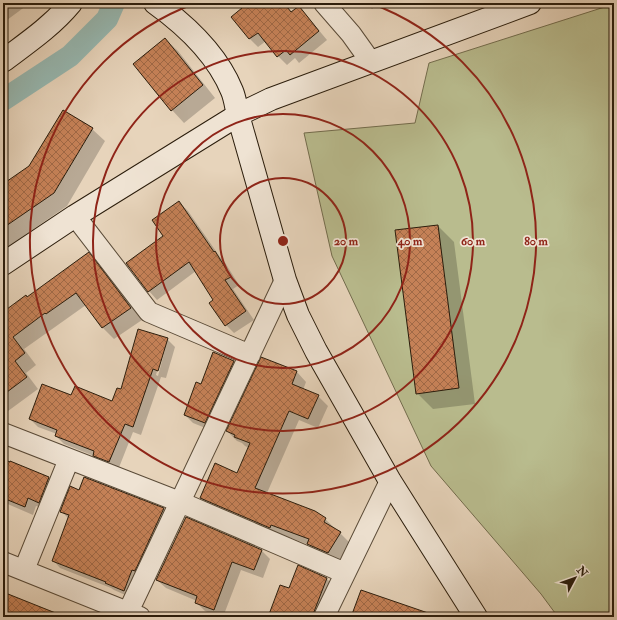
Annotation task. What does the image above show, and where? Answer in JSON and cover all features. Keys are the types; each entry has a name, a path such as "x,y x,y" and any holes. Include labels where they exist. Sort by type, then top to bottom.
{"street":[{"path":"3,61 38,35 71,3"},
{"path":"156,3 174,16 194,34 210,53 223,73 232,91 285,280 298,315 316,351 390,481 476,617"},
{"path":"324,3 351,34 371,62"},
{"path":"3,264 75,216 238,115 271,99 530,3"},
{"path":"75,216 149,312 250,355"},
{"path":"3,562 134,614 180,502 285,280"},
{"path":"3,433 180,502 345,573"},
{"path":"24,570 69,459"},
{"path":"324,617 390,481"}],"green space":[{"path":"614,4 614,617 558,617 541,594 431,466 332,256 304,133 415,123 429,63"}],"building":[{"path":"248,3 284,3 291,12 299,6 319,31 290,55 286,50 277,57 258,33 249,39 231,17"},
{"path":"165,38 203,85 171,111 133,64"},
{"path":"63,110 93,128 54,193 3,228 3,184 29,166"},
{"path":"179,201 214,252 215,251 231,277 225,280 246,311 225,326 209,303 213,300 189,262 148,292 126,263 163,236 152,220"},
{"path":"438,225 459,388 416,394 395,230"},
{"path":"89,252 131,308 102,328 76,293 46,314 45,313 13,337 25,353 15,361 27,377 3,395 3,312 26,295 27,297"},
{"path":"138,329 168,338 158,371 153,369 133,427 125,424 109,462 93,456 94,451 55,436 57,430 29,419 42,384 71,395 75,386 112,401 117,388 121,389"},
{"path":"213,352 234,361 205,423 184,415 196,382 201,384"},
{"path":"261,357 297,371 292,384 319,395 308,419 289,411 255,488 315,511 326,518 324,522 341,532 328,553 307,544 309,539 271,525 270,528 200,498 215,463 237,473 250,443 234,437 235,435 226,431"},
{"path":"3,459 49,477 39,503 28,498 25,507 3,498"},
{"path":"84,477 164,508 135,571 132,570 124,591 105,583 106,582 52,561 69,515 60,512 70,486 79,490"},
{"path":"186,517 262,550 254,570 232,562 214,610 195,603 197,596 156,580"},
{"path":"298,565 327,578 312,617 268,617 280,585 289,588"},
{"path":"361,590 431,614 430,617 351,617"},
{"path":"3,592 63,616 63,617 3,617"}],"waterway":[{"path":"3,100 70,56 107,19 114,3"}]}
